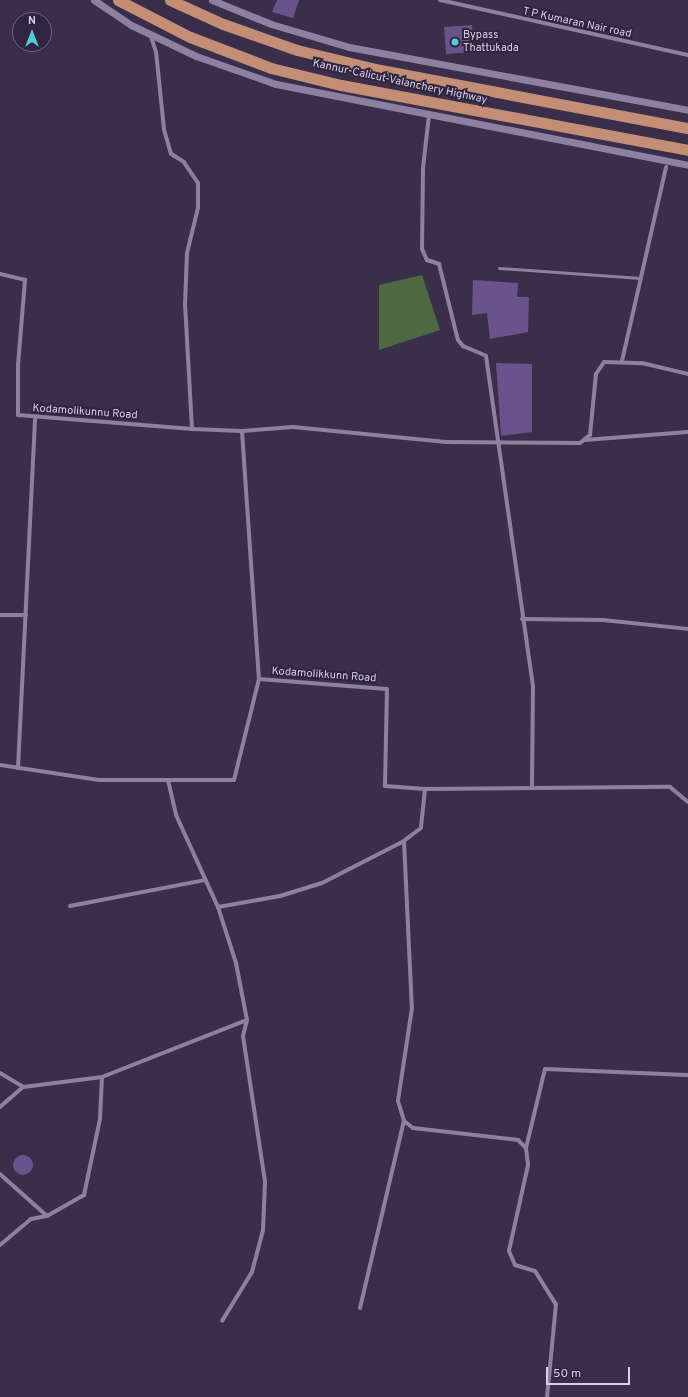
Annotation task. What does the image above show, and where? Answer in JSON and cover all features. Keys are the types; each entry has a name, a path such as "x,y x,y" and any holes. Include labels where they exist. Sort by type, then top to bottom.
{"highway":[{"name":"Kannur-Calicut-Valanchery Highway","path":"118,0 190,38 271,68 341,85 688,150"},
{"name":"Kannur-Calicut-Valanchery Highway","path":"170,0 223,24 297,50 368,68 688,128"}],"street":[{"path":"94,0 150,34 196,56 276,84 688,166"},
{"path":"212,0 271,24 349,47 688,110"},
{"name":"T P Kumaran Nair road","path":"440,0 688,55"},
{"path":"150,34 156,52 164,129 171,154 184,162 198,183 198,208 187,253 185,305 186,364 192,406 192,429 242,431 293,427 446,442 496,444 580,444 590,435 593,418 596,374 604,362 622,361 688,374"},
{"path":"429,115 423,162 422,249 427,260 439,264 458,340 463,346 486,356 496,444 533,687 532,787"},
{"path":"622,361 666,167"},
{"name":"Kodamolikunnu Road","path":"0,274 25,280 18,366 18,415 35,418 192,429"},
{"path":"18,768 35,418"},
{"name":"Kodamolikkunn Road","path":"242,431 259,679 387,689 385,786 425,789"},
{"path":"584,440 688,432"},
{"path":"0,615 26,615"},
{"path":"522,619 603,620 688,629"},
{"path":"0,765 99,780 234,780 259,679"},
{"path":"168,780 176,815 218,907 236,963 247,1020 243,1036 265,1182 263,1230 252,1272 222,1321"},
{"path":"218,907 280,896 322,883 404,841 421,828 425,789 670,787 688,802"},
{"path":"360,1308 404,1121 398,1101 412,1008 404,841"},
{"path":"70,906 205,880"},
{"path":"0,1107 23,1087 102,1077 247,1020"},
{"path":"547,1397 556,1304 534,1271 515,1265 509,1251 528,1165 526,1148 545,1069 687,1075"},
{"path":"0,1074 23,1087"},
{"path":"0,1245 31,1220 47,1216 84,1195 100,1119 102,1077"},
{"path":"404,1121 413,1128 518,1140 526,1148"},
{"path":"0,1174 47,1216"}],"lane":[{"path":"499,268 641,278"}],"green space":[{"path":"422,275 440,330 379,350 379,285"}],"building":[{"path":"277,0 299,0 293,18 272,12"},
{"path":"472,25 474,52 446,54 444,27"},
{"path":"473,280 518,283 517,297 529,297 528,332 490,339 487,313 472,315"},
{"path":"496,363 532,364 532,432 501,436"},
{"path":"23,1155 30,1158 33,1165 30,1172 23,1175 16,1172 13,1165 16,1158"}],"place":[{"name":"Bypass Thattukada","path":"455,42"}]}
